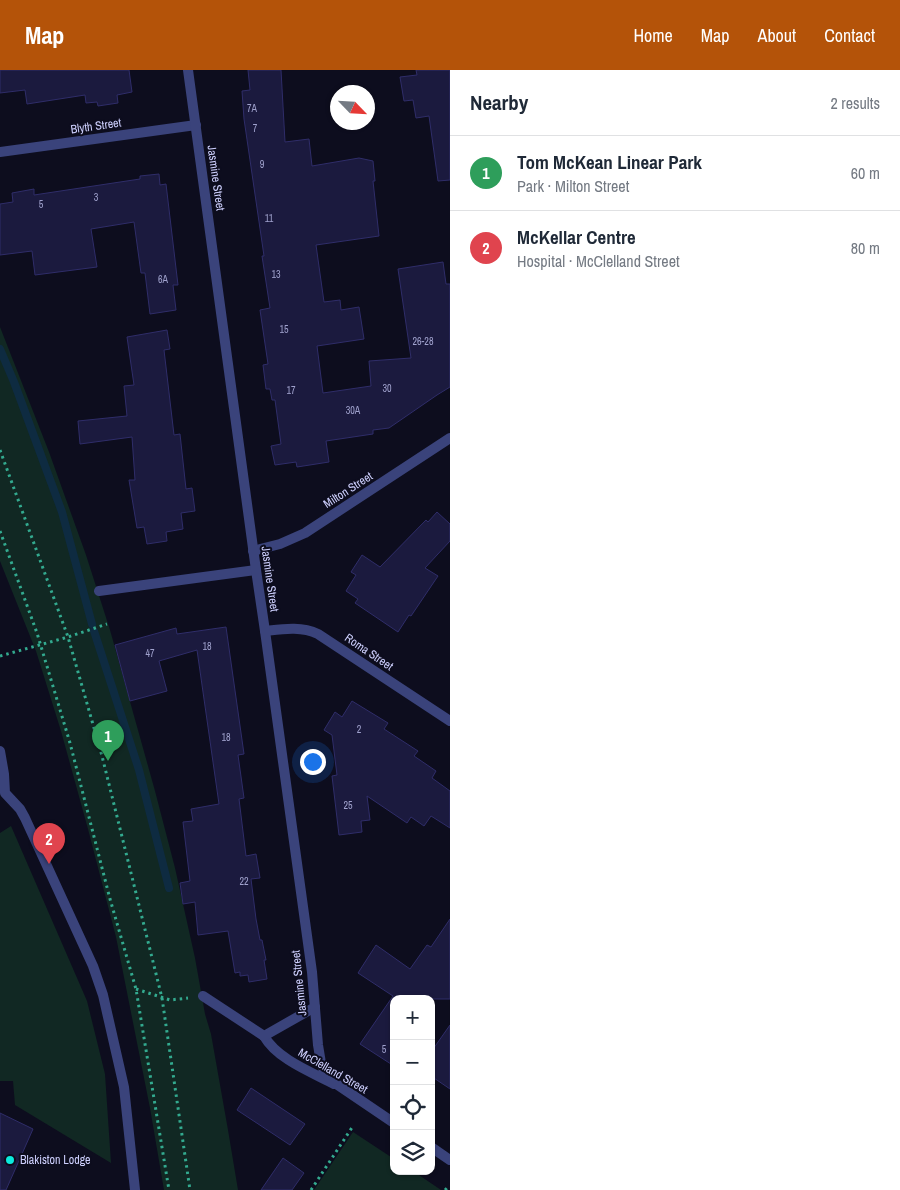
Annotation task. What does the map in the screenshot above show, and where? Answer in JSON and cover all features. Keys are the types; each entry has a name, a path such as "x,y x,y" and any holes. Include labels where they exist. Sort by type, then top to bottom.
{"street":[{"name":"Jasmine Street","path":"188,70 310,962 318,1045 321,1063 326,1075 338,1086"},
{"name":"Blyth Street","path":"0,152 196,125"},
{"name":"Milton Street","path":"253,551 280,544 312,529 450,438"},
{"path":"99,591 256,570"},
{"name":"Roma Street","path":"265,631 296,629 308,630 318,634 450,721"},
{"path":"0,750 5,793 20,809 25,818 93,966 103,995 124,1087 135,1190"},
{"name":"McClelland Street","path":"203,996 264,1036 275,1050 300,1067 338,1086 390,1120"},
{"path":"264,1036 315,1007"},
{"path":"435,1150 450,1160"}],"path":[{"path":"0,450 68,638 102,756 162,998 190,1190"},
{"path":"0,531 41,645 70,743 110,899 136,990 169,1190"},
{"path":"0,656 68,638 107,624"},
{"path":"136,990 170,1000 203,996"},
{"path":"311,1190 353,1126"}],"green space":[{"path":"0,327 49,452 86,555 110,630 155,791 175,868 205,1014 211,1034 238,1190 164,1190 150,1108 116,937 88,829 61,731 36,651 0,561"},
{"path":"11,826 87,1001 105,1074 111,1163 15,1105 13,1081 0,1081 0,833"},
{"path":"353,1132 390,1156 390,1175 419,1175 441,1190 314,1190"}],"building":[{"path":"0,70 129,70 132,92 117,95 118,103 98,106 97,102 86,103 85,95 27,104 25,90 0,93"},
{"path":"248,70 281,70 285,142 309,139 312,166 359,158 373,161 375,181 373,181 379,236 316,245 324,302 340,300 341,310 359,307 364,339 317,346 323,393 371,386 369,361 411,358 398,269 443,262 446,284 450,284 450,387 389,428 373,430 373,434 326,441 329,462 297,467 296,462 275,465 271,446 281,444 275,400 272,400 270,389 266,389 263,365 268,364 260,310 270,308 244,119 242,91 250,90"},
{"path":"416,70 450,70 450,180 438,181 429,116 416,118 413,100 404,101 400,77 417,75"},
{"path":"159,174 160,185 166,184 178,285 173,285 176,310 150,314 145,273 141,273 134,222 91,229 97,267 35,275 32,251 0,255 0,204 13,202 12,193 34,189 34,195 140,179 140,176"},
{"path":"167,330 170,349 164,350 174,435 180,434 186,489 192,488 195,511 181,513 183,529 166,532 167,541 147,544 144,527 137,528 129,480 135,480 132,437 80,444 78,421 127,416 124,386 134,385 127,337"},
{"path":"437,512 450,524 450,541 425,568 438,576 398,632 355,603 358,599 346,591 356,575 351,572 362,555 380,567 426,520 428,522"},
{"path":"226,627 244,754 238,755 244,798 239,799 246,856 256,854 260,878 251,879 256,919 266,960 264,960 267,979 249,982 248,975 240,976 240,972 235,973 228,931 198,935 195,902 183,904 180,883 190,881 183,822 193,821 191,809 219,804 197,650 159,661 167,691 130,701 115,645 176,628 177,634"},
{"path":"352,701 388,723 384,729 418,751 414,756 436,771 432,778 450,791 450,828 431,816 424,826 411,817 407,823 367,796 370,820 361,821 362,832 339,835 332,776 337,775 332,735 324,730 335,712 342,717"},
{"path":"450,919 450,999 435,999 435,995 391,995 358,973 376,945 410,969 427,945 431,947"},
{"path":"390,1000 390,1063 360,1044"},
{"path":"450,1025 450,1089 435,1079 435,1046"},
{"path":"251,1088 305,1124 290,1145 237,1110"},
{"name":"Blakiston Lodge","path":"0,1113 33,1129 6,1190 0,1190"},
{"path":"283,1158 304,1173 292,1190 261,1190"}],"waterway":[{"path":"0,349 62,512 92,624"},
{"path":"94,631 139,770 169,888"}],"place":[{"name":"Tom McKean Linear Park","path":"108,761"},
{"name":"McKellar Centre","path":"49,864"},
{"name":"Blakiston Lodge","path":"10,1160"}]}
